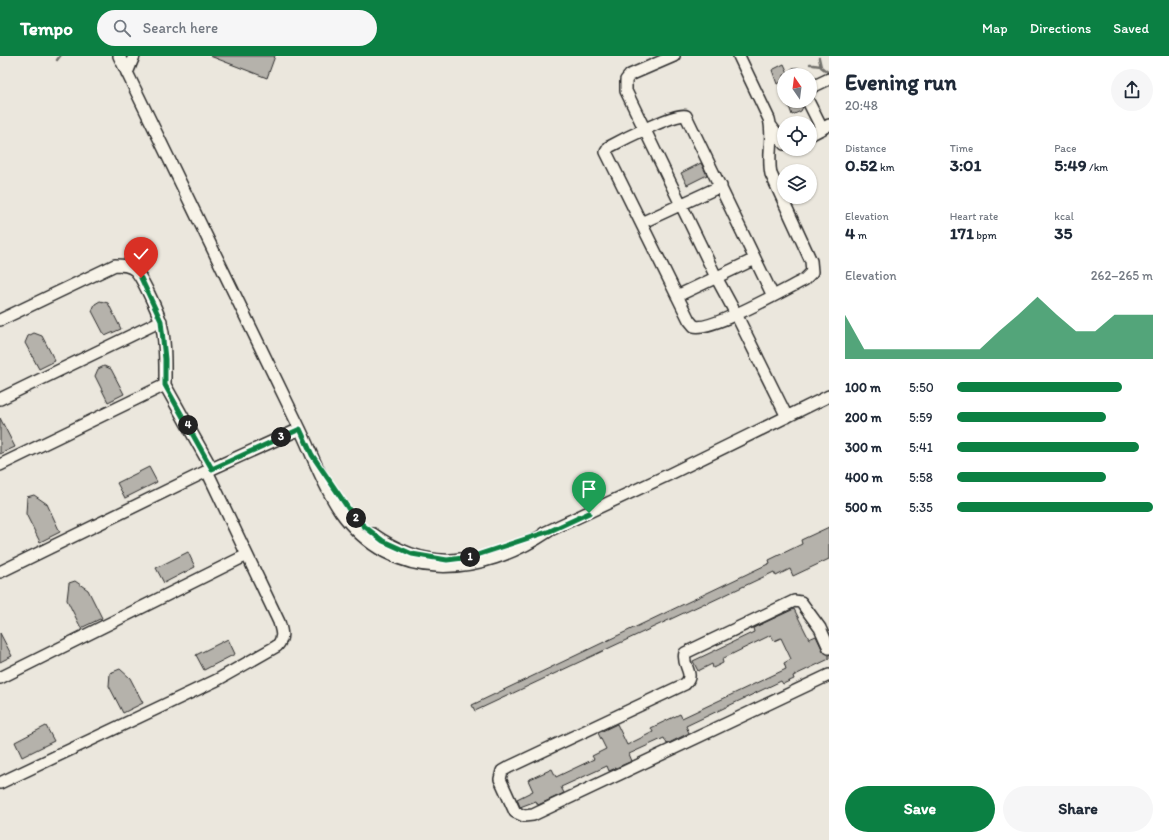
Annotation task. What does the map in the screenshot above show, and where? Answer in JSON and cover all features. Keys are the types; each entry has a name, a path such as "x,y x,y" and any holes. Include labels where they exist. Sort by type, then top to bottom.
{"street":[{"path":"118,56 312,455 352,514 364,526 392,546 412,554 434,559 458,559 499,548 550,531 829,396"},
{"path":"127,73 134,56"},
{"path":"674,56 636,72 626,80 624,86 644,130 786,417"},
{"path":"739,56 771,126 777,134"},
{"path":"817,85 829,79"},
{"path":"813,108 826,127 817,132"},
{"path":"771,126 768,155 771,174 808,256 812,272 804,280 773,296 736,314 698,328 692,324 677,296 606,152 609,147 644,130 678,115 684,115 721,186 754,259 773,296"},
{"path":"641,223 721,186"},
{"path":"677,296 754,259"},
{"path":"0,320 115,265 122,265 135,270 141,278 161,321 165,359 165,385 209,470 279,622 282,637 277,646 217,680 0,783"},
{"path":"0,399 161,321"},
{"path":"0,465 165,385"},
{"path":"0,572 209,470 300,429"},
{"path":"0,678 247,555"},
{"path":"829,648 820,628 801,602 794,601 685,653 684,662 690,674 689,681 685,684 508,767 502,771 500,779 515,812 524,816 533,814 829,675"}],"building":[{"path":"210,56 275,56 267,78"},
{"path":"784,64 786,68 777,68 777,84 772,70"},
{"path":"790,108 802,108 801,111 792,115"},
{"path":"701,163 707,175 687,185 681,173"},
{"path":"100,301 108,303 121,329 105,336 92,311 95,304"},
{"path":"34,333 42,336 55,361 39,369 25,343 28,336"},
{"path":"104,366 111,369 124,394 108,402 95,376 98,369"},
{"path":"0,418 15,447 0,454"},
{"path":"149,467 157,482 125,498 117,483"},
{"path":"34,495 47,504 60,532 40,542 26,514 27,497"},
{"path":"829,527 829,559 793,576 790,569 776,576 774,572 475,711 472,705 770,563 769,560 802,544 801,540"},
{"path":"188,552 195,567 164,583 156,568"},
{"path":"75,581 88,590 102,618 81,628 67,600 69,583"},
{"path":"794,609 809,639 816,636 823,651 829,655 829,659 793,676 794,679 783,684 781,681 686,726 689,733 667,744 664,738 629,754 632,761 609,771 607,766 561,787 564,793 538,805 536,801 520,807 517,799 533,791 528,780 552,769 556,777 594,759 592,756 606,749 598,733 617,724 627,745 653,732 651,728 680,714 682,718 786,669 784,663 791,659 781,638 774,641 771,635 722,659 723,663 713,668 712,664 698,671 693,661 754,632 753,628"},
{"path":"0,633 12,656 0,662"},
{"path":"228,639 235,654 204,670 196,655"},
{"path":"120,669 130,678 143,703 123,713 109,686 110,673"},
{"path":"46,726 54,741 22,757 15,742"}],"waterway":[{"path":"57,60 60,56"},
{"path":"819,58 821,67 829,73"},
{"path":"813,65 821,66"}],"route":[{"path":"141,278 161,321 165,359 165,385 212,469 300,429 312,455 322,467 352,514 364,526 373,534 400,550 434,559 447,560 471,557 550,531 589,513"}]}
